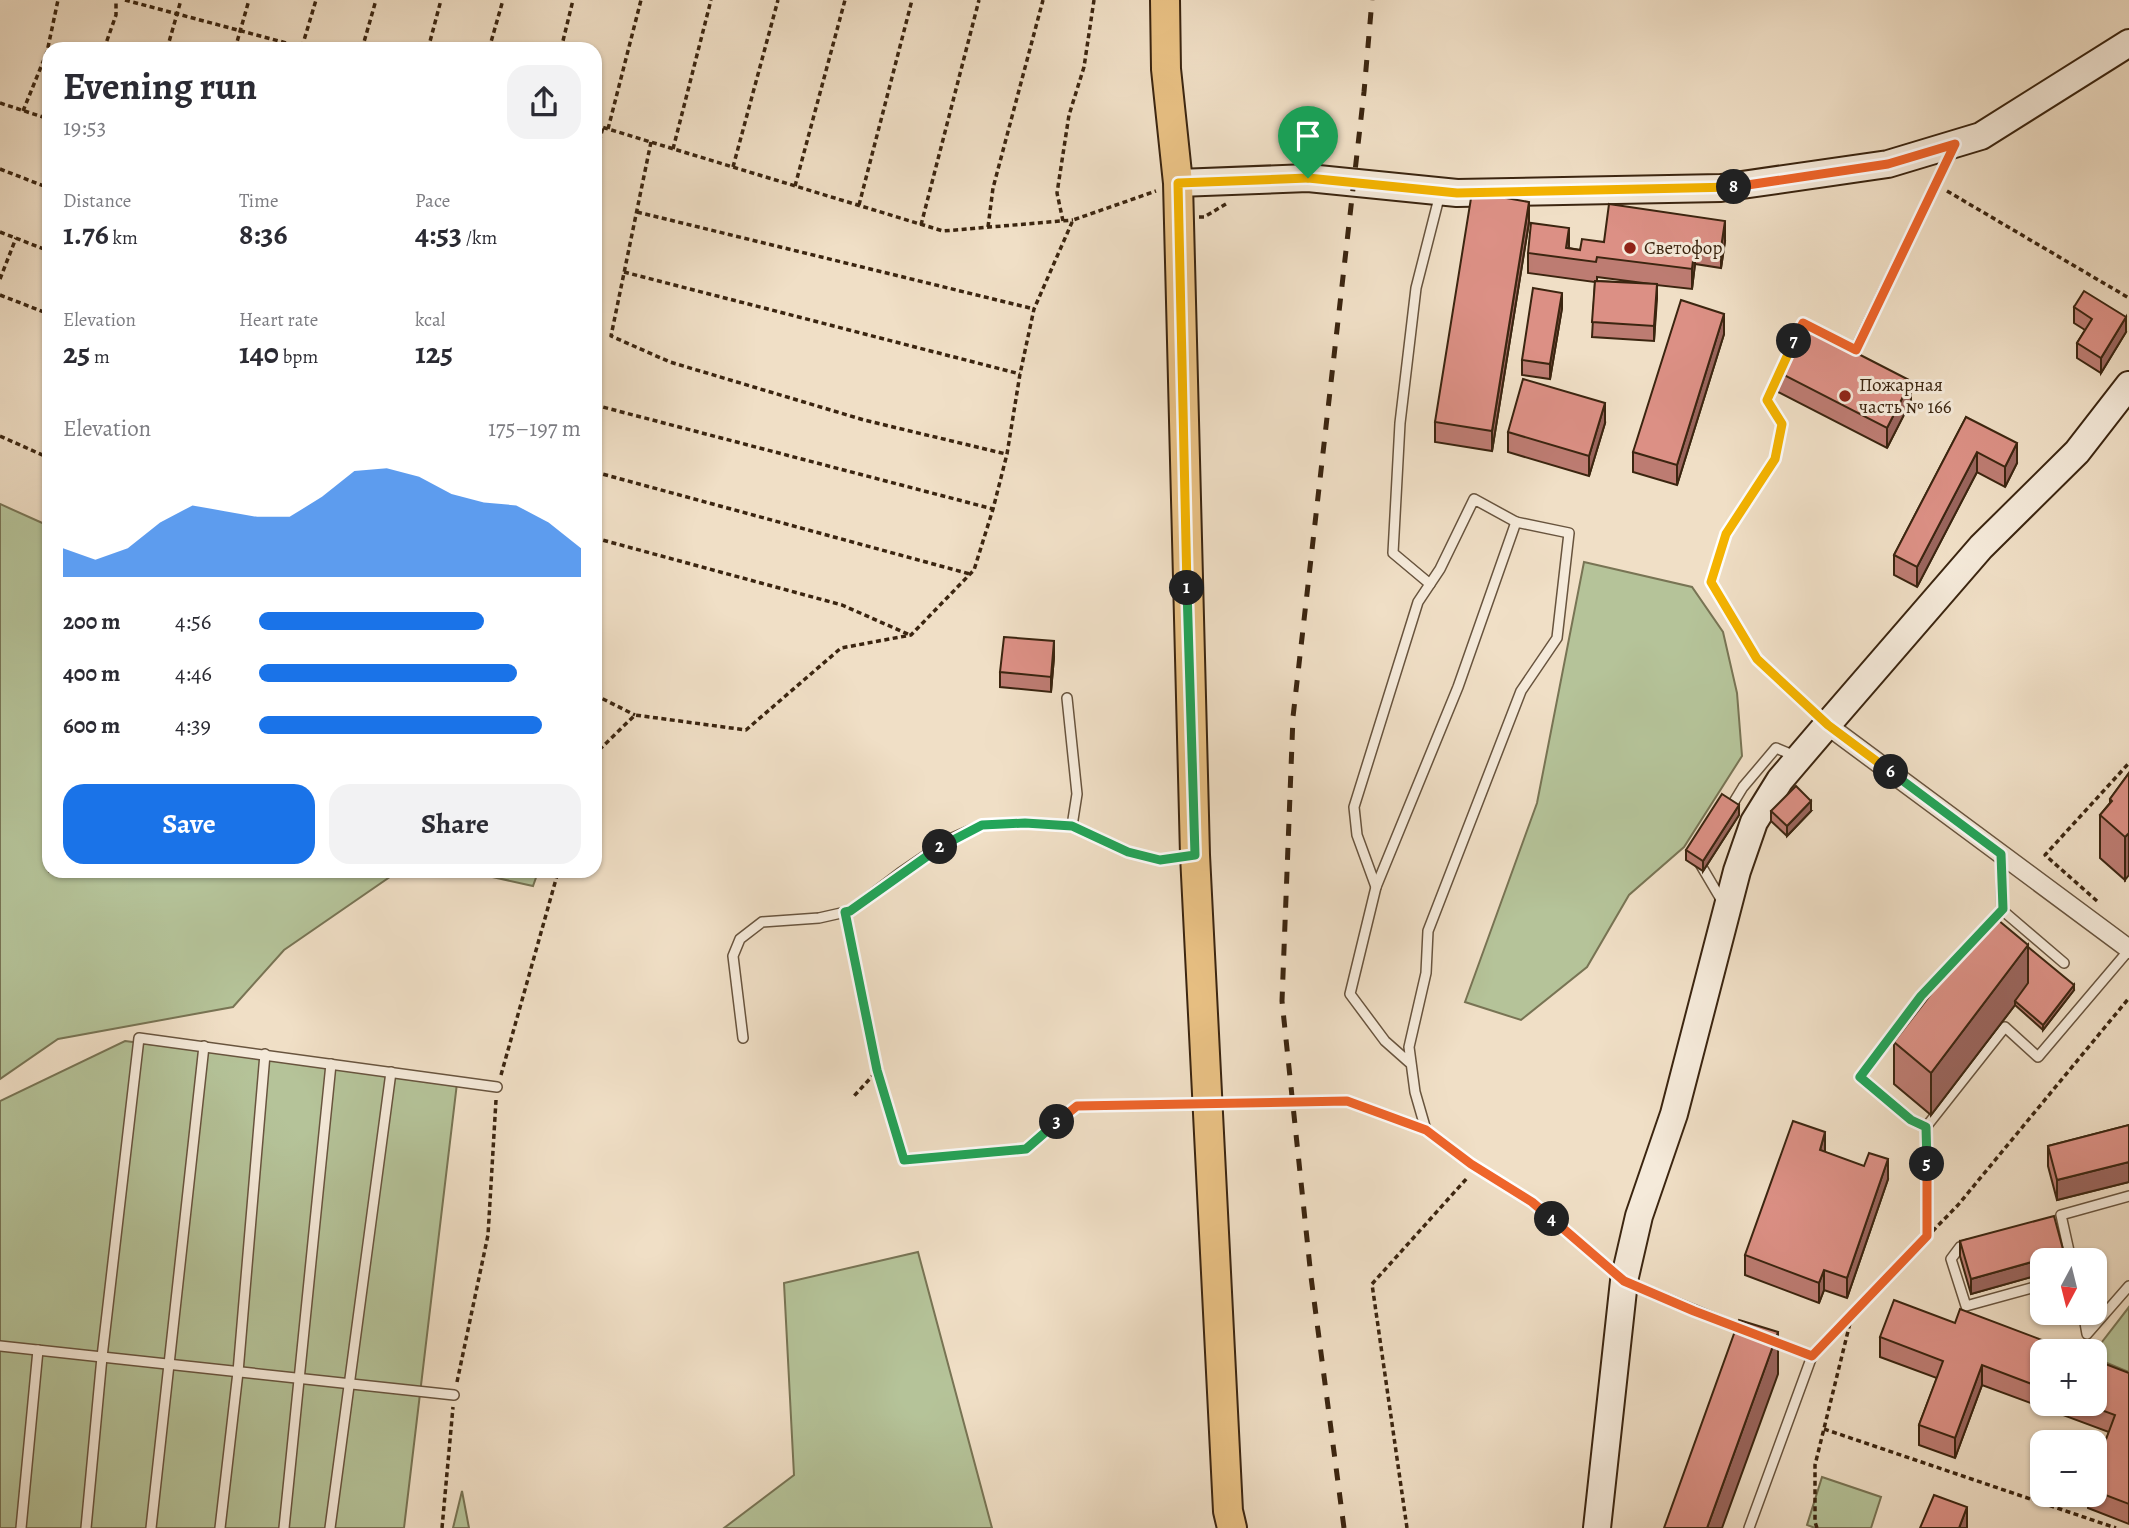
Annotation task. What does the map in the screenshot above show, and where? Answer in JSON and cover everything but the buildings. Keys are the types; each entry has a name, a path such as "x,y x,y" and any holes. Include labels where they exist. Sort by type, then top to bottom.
{"main road":[{"path":"1165,0 1166,69 1178,183 1195,855 1228,1511 1232,1528"}],"street":[{"path":"1178,183 1308,178 1441,191 1721,188 1888,164 1981,136 2129,43"},
{"path":"1597,1528 1624,1281 1639,1216 1674,1114 1737,871 1754,822 1780,780 1981,547 2077,452 2129,385"},
{"path":"1828,725 2129,950"}],"lane":[{"path":"1793,345 1803,323 1856,350 1955,144"},
{"path":"1430,584 1393,553 1401,423 1416,288 1441,191"},
{"path":"1787,356 1767,400 1782,424 1775,459 1726,534 1711,582 1757,659 1828,725"},
{"path":"1376,887 1357,835 1354,807 1418,602 1440,569 1474,499 1517,522 1569,533 1557,638 1521,691 1428,931 1426,973 1409,1047 1415,1092 1426,1130 1476,1167 1532,1202 1624,1281 1753,1333"},
{"path":"1411,1064 1385,1041 1350,993 1376,887 1458,687 1517,522"},
{"path":"1067,698 1077,794 1072,826"},
{"path":"1724,819 1742,787 1776,748 1800,758"},
{"path":"743,1038 733,956 740,939 762,922 819,918 850,911 950,839 982,825 1025,823 1072,826 1128,852 1160,860 1195,855"},
{"path":"1705,850 1699,861 1727,909"},
{"path":"2001,854 2003,909 1921,996 1860,1077 1911,1120 1926,1127 2005,1027 2038,1057 2129,950"},
{"path":"2003,909 2064,963"},
{"path":"86,1528 102,1357 139,1038 497,1087"},
{"path":"150,1528 204,1046"},
{"path":"220,1528 239,1372 265,1055"},
{"path":"284,1528 331,1064"},
{"path":"330,1528 391,1072"},
{"path":"2068,1248 2061,1215 2129,1196"},
{"path":"1984,1238 1960,1247 1951,1259 1966,1306 2030,1288"},
{"path":"2107,1311 2129,1286"},
{"path":"2085,1325 2087,1334 2095,1325"},
{"path":"1749,1528 1812,1356 1765,1338"},
{"path":"0,1346 454,1395"},
{"path":"20,1528 38,1350"}],"path":[{"path":"49,42 58,0"},
{"path":"106,42 116,15 116,0"},
{"path":"125,0 281,42"},
{"path":"169,42 181,0"},
{"path":"236,42 248,0"},
{"path":"304,42 316,0"},
{"path":"364,42 376,0"},
{"path":"430,42 441,0"},
{"path":"491,42 503,0"},
{"path":"563,42 573,0"},
{"path":"602,139 641,0"},
{"path":"673,149 711,0"},
{"path":"733,167 778,0"},
{"path":"795,186 845,0"},
{"path":"859,206 912,0"},
{"path":"921,225 979,0"},
{"path":"988,228 993,188 1043,0"},
{"path":"1063,221 1057,193 1069,115 1084,67 1094,0"},
{"path":"23,111 42,64"},
{"path":"0,103 42,117"},
{"path":"602,127 943,231 1073,220 1178,183"},
{"path":"651,142 611,336 670,362 864,420 1007,454"},
{"path":"0,169 42,185"},
{"path":"1942,188 2129,298"},
{"path":"637,212 1034,309"},
{"path":"602,698 635,715 746,730 841,648 911,635 974,570 1007,454 1034,309 1073,220"},
{"path":"0,232 42,248"},
{"path":"0,279 16,238"},
{"path":"624,272 1020,374"},
{"path":"0,295 42,311"},
{"path":"602,407 993,509"},
{"path":"0,436 42,455"},
{"path":"602,474 970,574"},
{"path":"602,540 842,605 911,635"},
{"path":"602,747 635,715"},
{"path":"2098,902 2045,855 2129,763"},
{"path":"442,1528 454,1395 488,1235 497,1087 556,878"},
{"path":"845,912 877,1070 904,1160 1026,1149 1077,1106 1347,1101 1426,1130"},
{"path":"1812,1356 1958,1205 2129,998"},
{"path":"854,1096 877,1070"},
{"path":"1926,1127 1927,1236"},
{"path":"1407,1528 1371,1284 1476,1167"},
{"path":"1817,1528 1815,1465 1853,1313"},
{"path":"1824,1429 2116,1528"}],"green space":[{"path":"0,504 42,523 42,878 388,878 284,950 233,1007 58,1039 0,1079"},
{"path":"1584,562 1692,587 1723,632 1737,693 1742,756 1684,847 1629,895 1587,967 1521,1020 1465,1002 1537,803"},
{"path":"497,878 536,878 533,886"},
{"path":"125,1041 457,1083 404,1528 0,1528 0,1101"},
{"path":"918,1252 992,1528 724,1528 794,1475 784,1283"},
{"path":"2129,1307 2129,1372 2107,1363 2107,1339 2104,1339"},
{"path":"1822,1477 1881,1497 1871,1528 1815,1528 1807,1525"},
{"path":"462,1491 469,1528 453,1528"}],"railway":[{"path":"1344,1528 1311,1277 1282,1001 1293,717 1364,92 1372,0"}],"place":[{"name":"Светофор","path":"1630,248"},
{"name":"Пожарная часть № 166","path":"1845,396"}],"route":[{"path":"1955,144 1856,350 1803,323 1767,400 1782,424 1775,459 1726,534 1711,582 1757,659 1828,725 2001,854 2003,909 1921,996 1860,1077 1911,1120 1926,1127 1927,1236 1812,1356 1624,1281 1532,1202 1471,1164 1426,1130 1347,1101 1077,1106 1026,1149 904,1160 877,1070 845,912 950,839 982,825 1025,823 1072,826 1128,852 1160,860 1195,855 1178,183 1308,178 1457,193 1721,188 1888,164 1955,144"}]}
